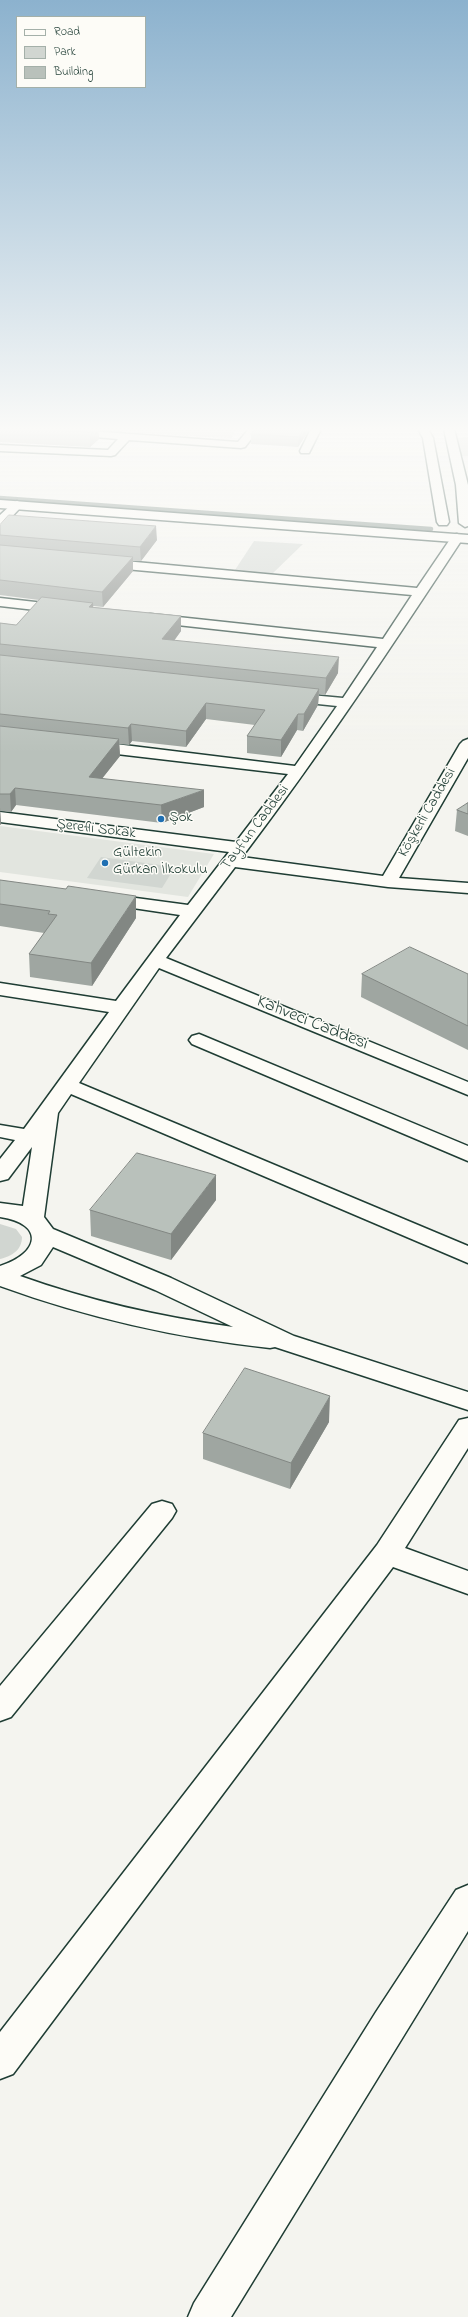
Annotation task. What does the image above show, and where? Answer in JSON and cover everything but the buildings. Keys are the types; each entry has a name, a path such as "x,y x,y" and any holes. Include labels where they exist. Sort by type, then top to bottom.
{"street":[{"path":"451,537 463,538"},
{"name":"Tayfun Caddesi","path":"0,1174 48,1112 155,960 298,771 347,703 422,592 463,538"},
{"path":"93,562 422,592"},
{"path":"0,602 79,610"},
{"path":"134,616 387,644"},
{"path":"276,695 347,703"},
{"name":"Köşkerli Caddesi","path":"388,882 468,744"},
{"path":"79,745 298,771"},
{"name":"Şerefli Sokak","path":"0,817 235,855 388,882 468,888"},
{"path":"92,897 192,911"},
{"name":"Kahveci Caddesi","path":"155,960 468,1088"},
{"path":"0,989 121,1008"},
{"path":"199,1040 468,1154"},
{"path":"67,1085 468,1255"},
{"path":"0,1274 22,1268 33,1261 40,1252 44,1243 38,1226 48,1112"},
{"path":"0,1131 29,1136"},
{"path":"0,1210 21,1214 38,1226 285,1342 468,1401"},
{"path":"0,1277 82,1306 129,1318 224,1335 285,1342"},
{"path":"0,2061 387,1553 468,1427"},
{"path":"0,1708 162,1511"},
{"path":"387,1553 468,1583"},
{"path":"208,2317 389,2024 468,1901"}],"shaded area":[{"name":"Gültekin Gürkan İlkokulu","path":"0,826 214,854 188,897 0,872"}],"green space":[{"path":"254,541 303,544 270,576 233,573"},
{"path":"101,857 175,867 162,888 87,878"},
{"path":"0,1224 16,1229 22,1237 22,1242 16,1252 0,1259"}],"place":[{"name":"Şok","path":"161,819"},
{"name":"Gültekin Gürkan İlkokulu","path":"105,863"}]}
